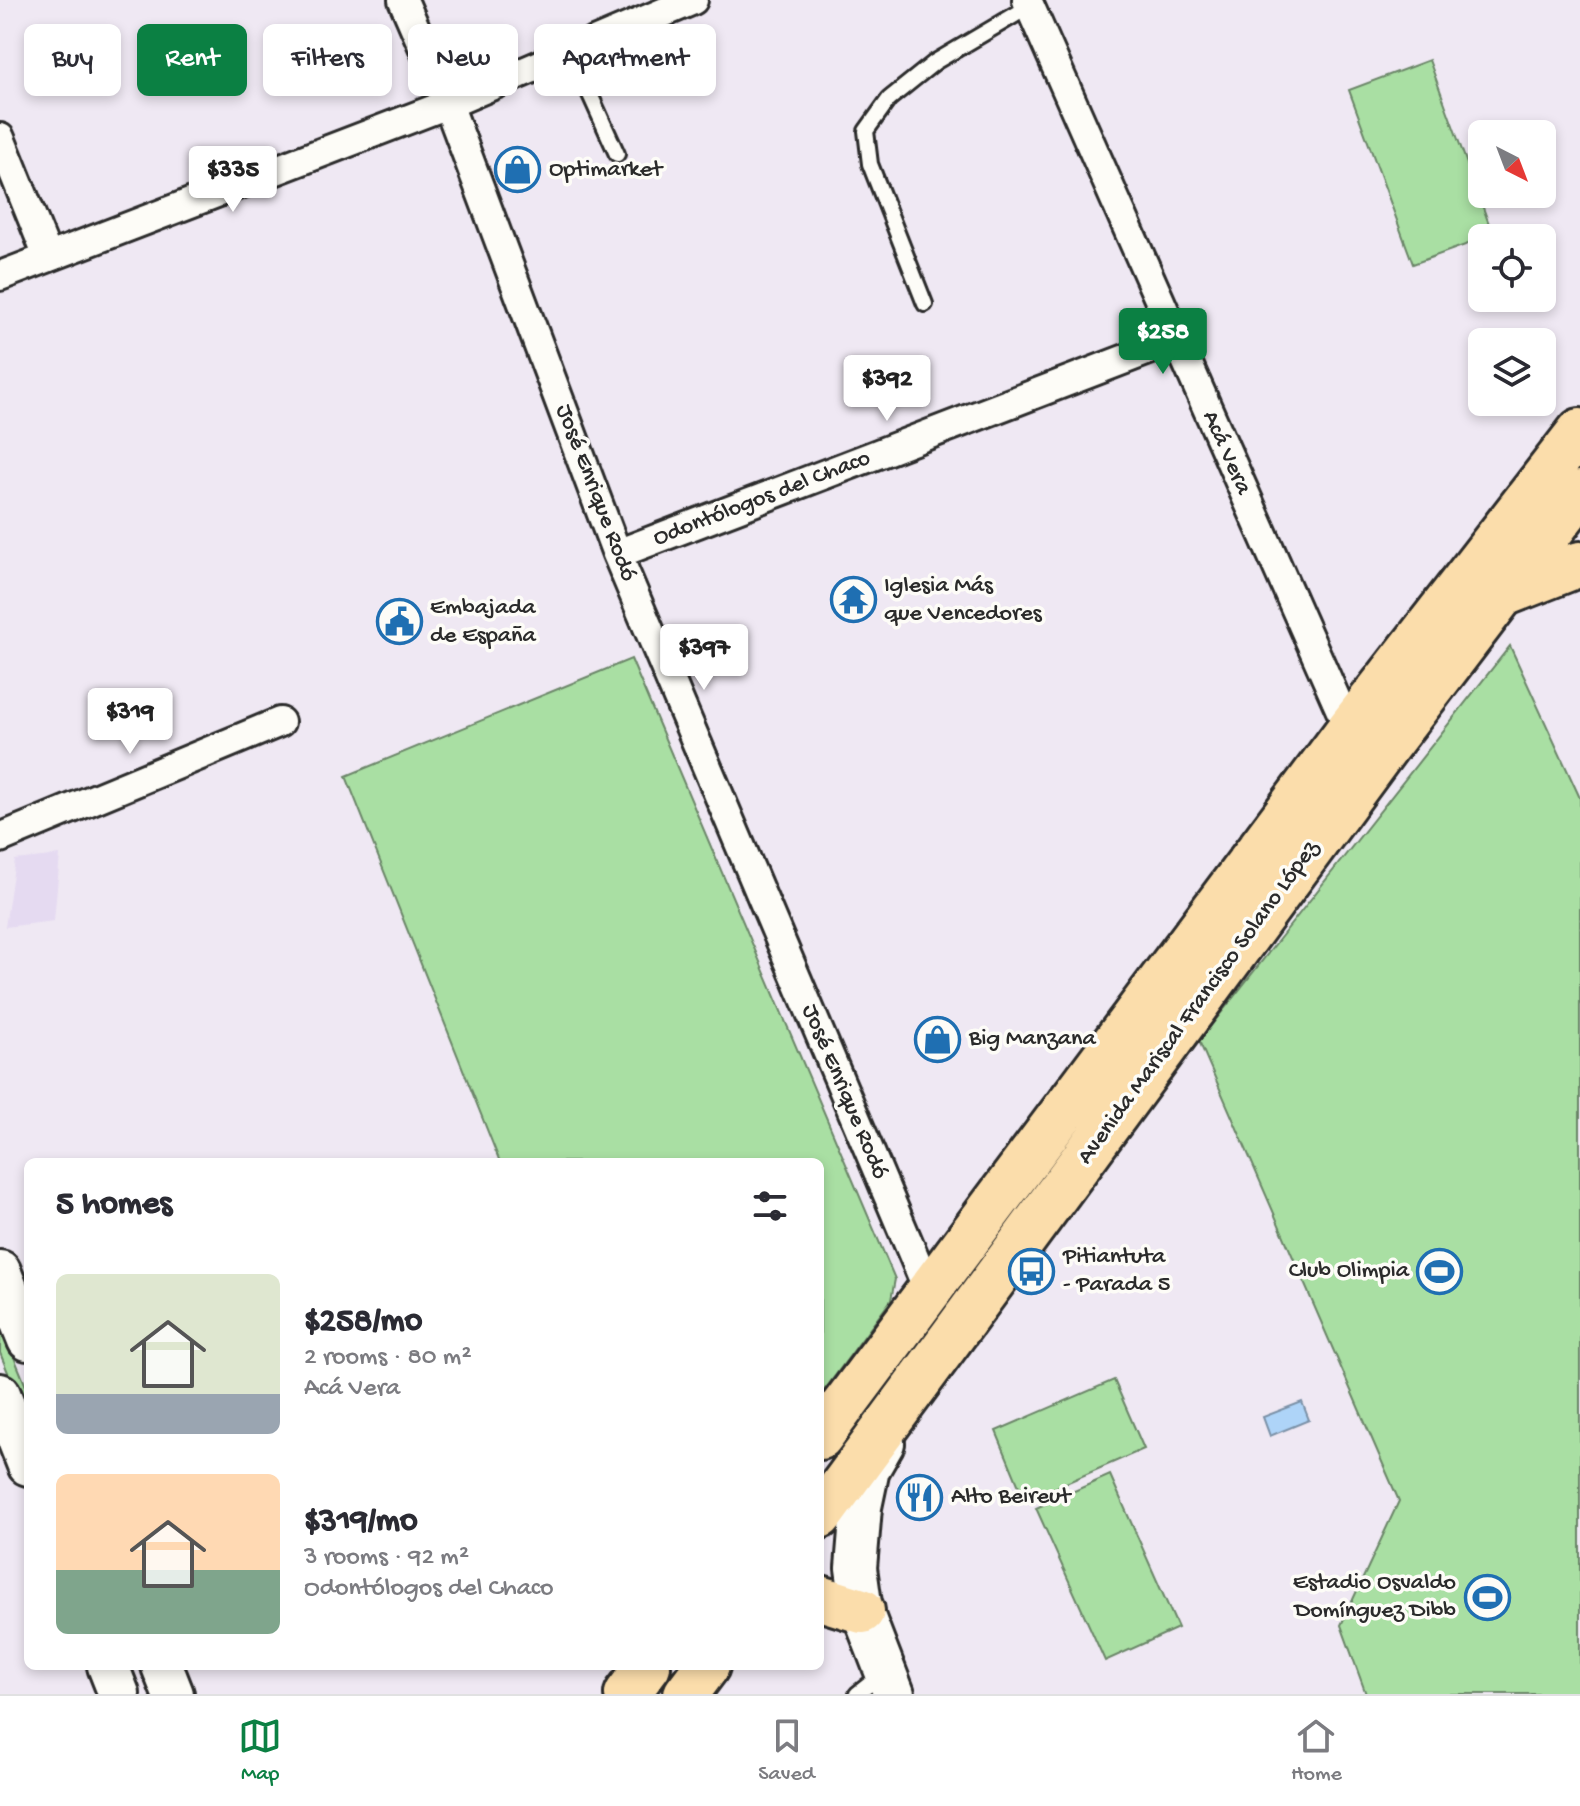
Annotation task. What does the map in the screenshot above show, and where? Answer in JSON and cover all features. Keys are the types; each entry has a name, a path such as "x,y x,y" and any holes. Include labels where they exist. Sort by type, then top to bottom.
{"main road":[{"name":"Avenida Mariscal Francisco Solano López","path":"824,1432 1349,729 1580,431"},
{"name":"Avenida Mariscal Francisco Solano López","path":"824,1511 1387,746 1580,493"},
{"path":"1501,595 1580,564"},
{"path":"824,1599 862,1611"},
{"path":"627,1694 645,1670"},
{"path":"686,1694 704,1670"}],"street":[{"name":"José Enrique Rodó","path":"403,0 448,104 617,554 929,1292"},
{"path":"636,24 693,0"},
{"name":"Acá Vera","path":"1028,3 1349,729"},
{"path":"0,276 448,104 534,67"},
{"path":"0,138 48,257"},
{"name":"Odontólogos del Chaco","path":"617,554 1175,340"},
{"path":"0,838 280,722"},
{"path":"0,1271 24,1330"},
{"path":"0,1394 24,1455"},
{"path":"879,1687 856,1568 861,1507 869,1469 907,1401"},
{"path":"110,1670 119,1694"},
{"path":"164,1670 173,1694"}],"lane":[{"path":"925,304 870,164 866,131 889,99 935,62 1028,3"},
{"path":"591,96 617,154"}],"shaded area":[{"path":"60,855 54,921 5,927 15,860"}],"green space":[{"path":"1429,60 1468,167 1468,208 1483,208 1489,224 1468,224 1468,244 1413,264 1349,90"},
{"name":"Club Olimpia","path":"1510,646 1580,798 1580,1694 1366,1694 1341,1625 1399,1501 1199,1041"},
{"path":"631,659 895,1279 891,1300 824,1391 824,1158 498,1158 346,776"},
{"path":"0,1323 24,1381 24,1411 0,1353"},
{"path":"1114,1380 1144,1449 1025,1501 996,1431"},
{"path":"1110,1475 1178,1628 1105,1661 1036,1508"}],"water":[{"path":"1302,1402 1309,1420 1270,1436 1263,1417"}],"place":[{"name":"Optimarket","path":"518,170"},
{"name":"Iglesia Más que Vencedores","path":"853,600"},
{"name":"Embajada de España","path":"399,622"},
{"name":"Big Manzana","path":"938,1039"},
{"name":"Pitiantuta - Parada 5","path":"1032,1271"},
{"name":"Club Olimpia","path":"1440,1271"},
{"name":"Alto Beireut","path":"920,1497"},
{"name":"Estadio Osvaldo Domínguez Dibb","path":"1487,1597"}]}
